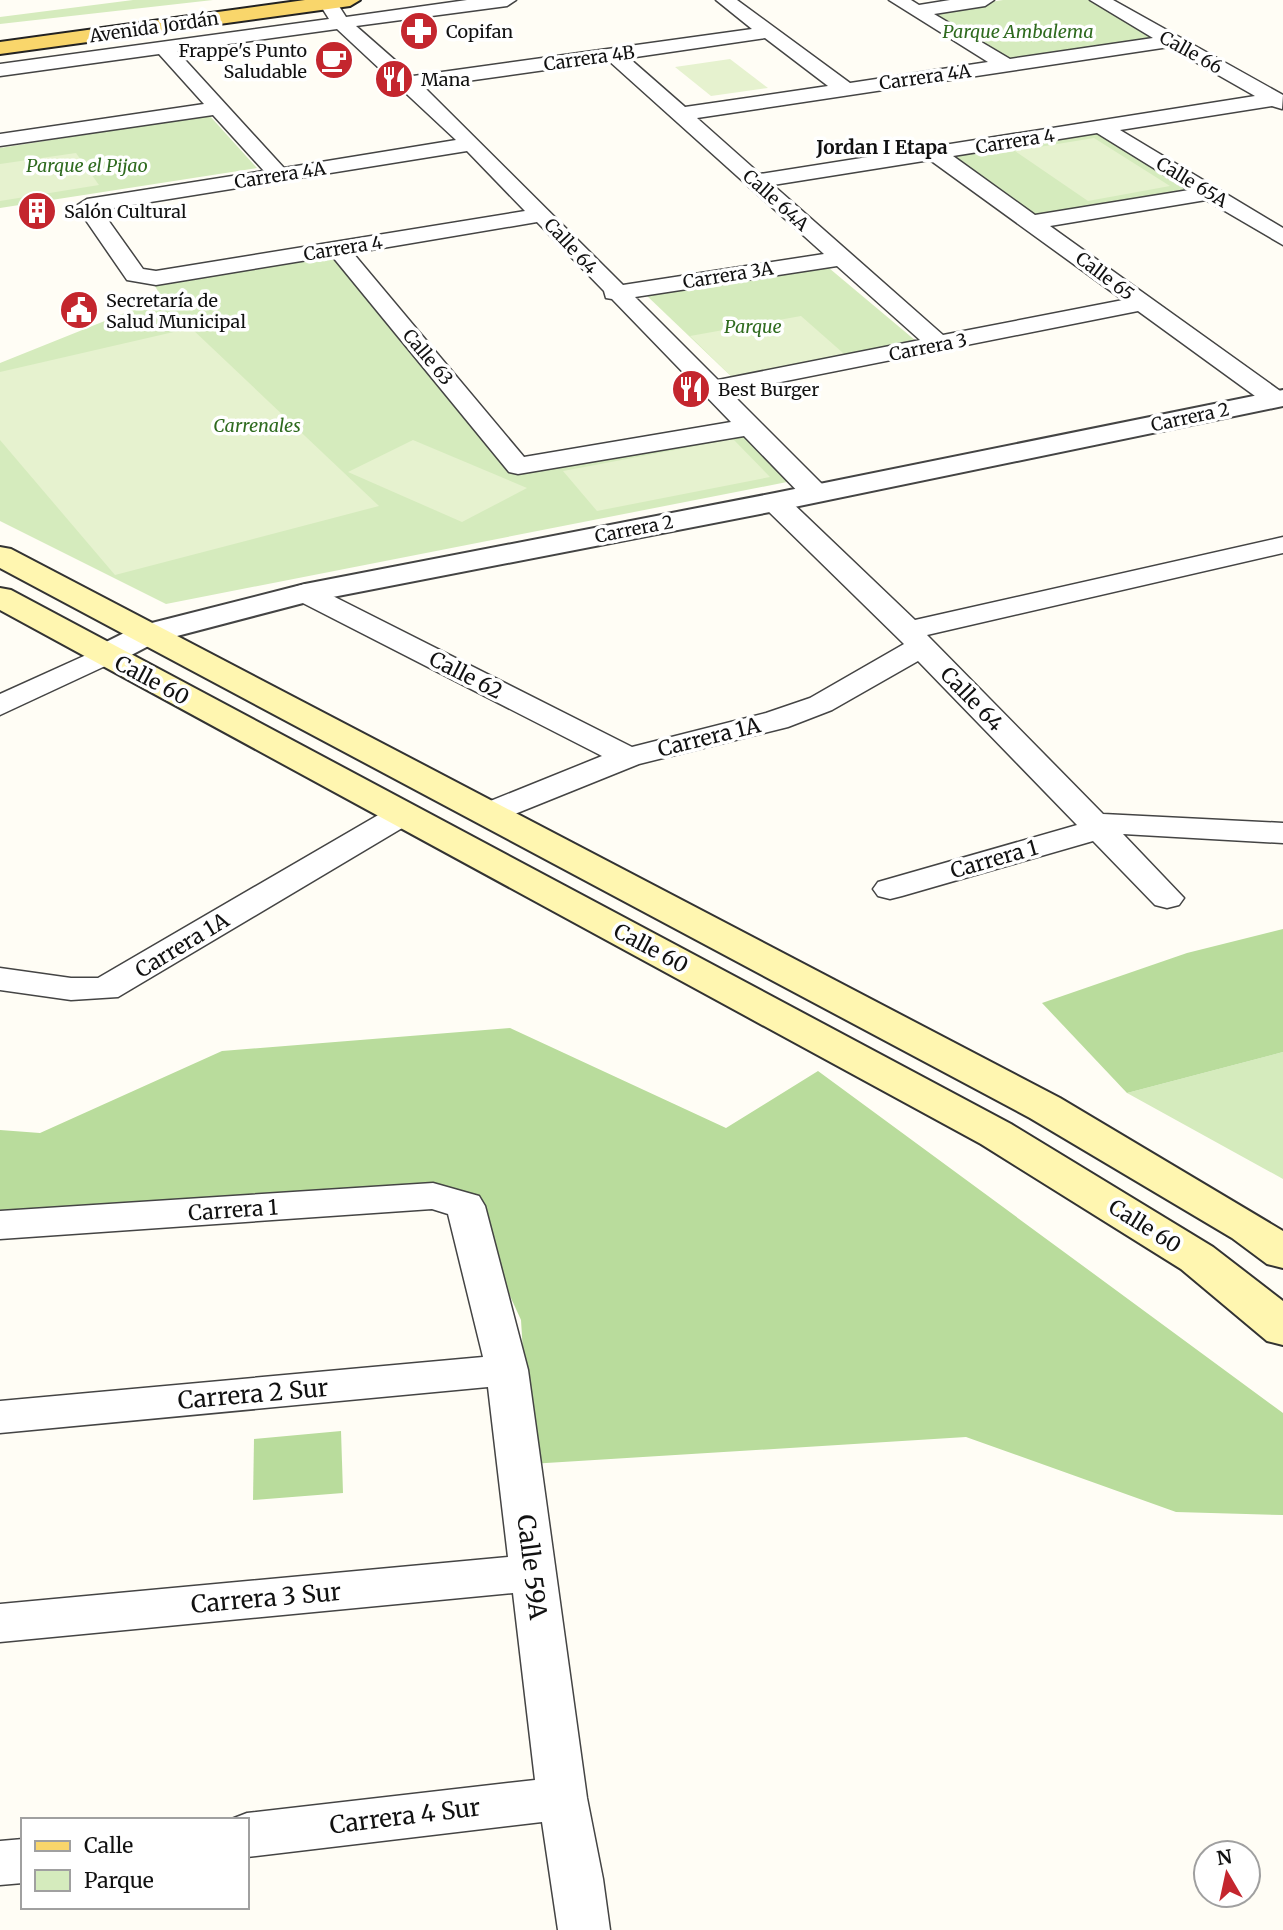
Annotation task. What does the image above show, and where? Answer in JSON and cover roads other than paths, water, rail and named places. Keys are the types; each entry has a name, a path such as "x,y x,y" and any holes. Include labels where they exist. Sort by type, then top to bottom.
{"main road":[{"name":"Avenida Jordán","path":"0,36 274,0"},
{"name":"Avenida Jordán","path":"0,48 335,1"},
{"name":"Calle 60","path":"0,556 1045,1108 1247,1227 1283,1253"},
{"name":"Calle 60","path":"0,597 996,1134 1197,1258 1271,1316 1283,1329"}],"street":[{"path":"0,70 507,0"},
{"path":"725,0 844,88"},
{"path":"898,0 1008,66"},
{"path":"915,10 985,0"},
{"name":"Calle 66","path":"1099,0 1279,101"},
{"name":"Calle 64","path":"335,1 341,23 472,144 614,293 713,388 816,494"},
{"name":"Carrera 4B","path":"409,83 769,32"},
{"name":"Carrera 4A","path":"680,114 1171,41"},
{"path":"163,47 279,175"},
{"name":"Calle 64A","path":"613,54 940,345"},
{"name":"Carrera 4","path":"754,181 1279,101"},
{"path":"0,140 218,108"},
{"name":"Calle 65A","path":"1101,127 1283,237"},
{"name":"Carrera 4A","path":"144,278 135,275 87,206 472,144"},
{"name":"Calle 65","path":"935,153 1279,398"},
{"path":"1033,222 1210,193"},
{"name":"Carrera 4","path":"144,278 541,215"},
{"name":"Calle 63","path":"338,249 518,466 749,427"},
{"name":"Carrera 3A","path":"614,293 842,258"},
{"name":"Carrera 3","path":"713,388 1143,303"},
{"name":"Carrera 2","path":"0,706 148,634 305,593 816,494 1279,398"},
{"name":"Calle 64","path":"775,502 915,639 1167,898"},
{"name":"Carrera 1A","path":"489,813 628,757 777,720 821,704 915,639 1283,545"},
{"name":"Calle 62","path":"305,593 628,757"},
{"name":"Carrera 1A","path":"0,979 71,989 105,989 402,814"},
{"name":"Carrera 1","path":"890,889 1096,826 1283,833"},
{"name":"Carrera 1","path":"0,1225 433,1196 465,1206"},
{"name":"Calle 59A","path":"465,1206 507,1370 562,1798 578,1879 584,1930"},
{"name":"Carrera 2 Sur","path":"0,1417 507,1370"},
{"name":"Carrera 3 Sur","path":"0,1623 532,1573"},
{"name":"Carrera 4 Sur","path":"248,1835 562,1798"},
{"path":"0,1863 21,1861"}],"place":[{"name":"Copifan","path":"419,31"},
{"name":"Frappe's Punto Saludable","path":"334,60"},
{"name":"Mana","path":"394,79"},
{"name":"Salón Cultural","path":"37,211"},
{"name":"Secretaría de Salud Municipal","path":"79,310"},
{"name":"Best Burger","path":"691,389"}],"district":[{"name":"Jordan I Etapa","path":"882,147"}],"park label":[{"name":"Parque Ambalema","path":"1018,31"},
{"name":"Parque el Pijao","path":"87,165"},
{"name":"Parque","path":"753,326"},
{"name":"Carrenales","path":"257,425"}]}
